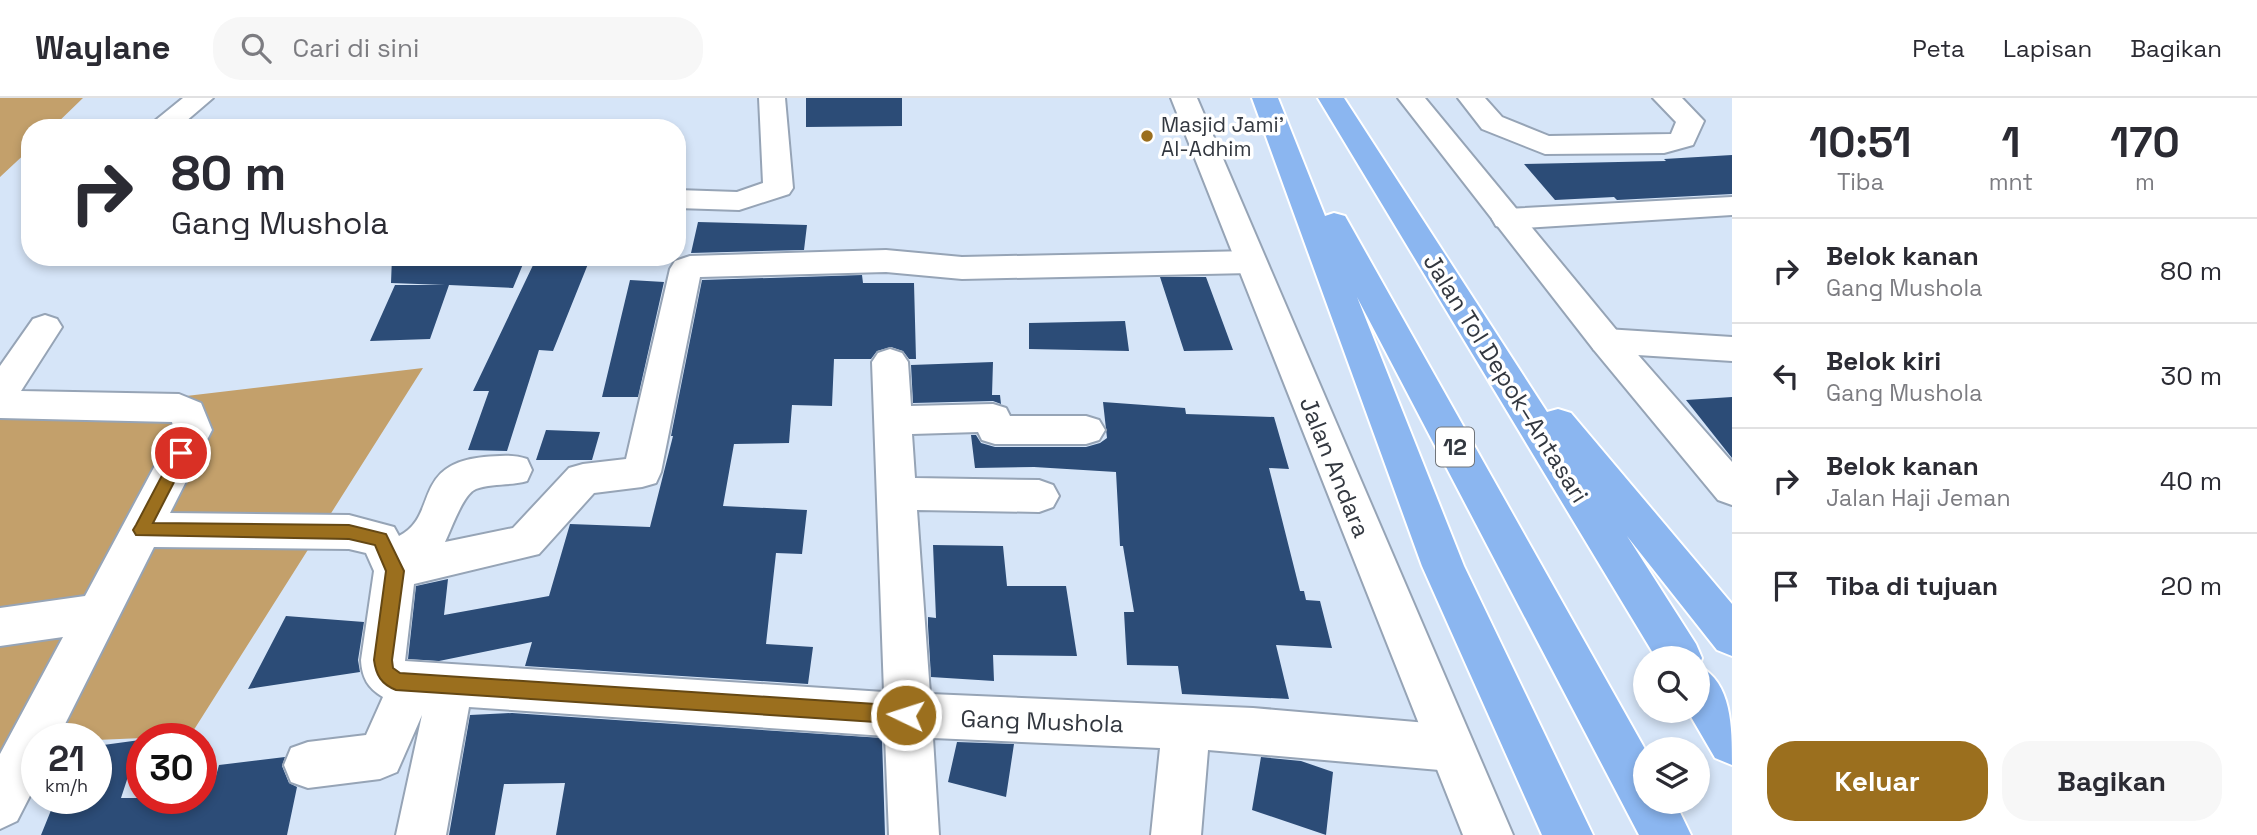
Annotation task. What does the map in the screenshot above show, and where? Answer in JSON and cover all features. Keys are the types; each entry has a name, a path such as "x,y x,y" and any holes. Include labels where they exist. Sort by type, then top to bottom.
{"highway":[{"name":"12","path":"1265,98 1633,775"},
{"path":"1265,98 1443,566 1568,835"},
{"name":"Jalan Tol Depok–Antasari","path":"1331,98 1673,646"},
{"path":"1459,302 1732,636"},
{"path":"1710,707 1732,743"},
{"path":"1654,814 1666,835"}],"street":[{"path":"172,119 200,98"},
{"path":"686,199 740,201 778,188 772,98"},
{"name":"Jalan Andara","path":"1184,98 1488,835"},
{"path":"1410,98 1606,341 1732,489"},
{"path":"1471,98 1492,123 1545,145 1558,145 1664,144 1683,139 1690,121 1666,98"},
{"path":"1513,226 1732,206"},
{"path":"1513,226 1732,222"},
{"path":"392,565 525,542 583,479 642,472 686,269 690,267 886,261 962,268 1251,262"},
{"path":"0,394 45,327"},
{"path":"1606,341 1732,349"},
{"path":"890,362 899,494 906,715 914,835"},
{"path":"0,404 179,408 188,413 193,430 0,804"},
{"path":"894,420 993,418 995,430 1086,430"},
{"path":"392,565 424,543 453,484 468,474 513,470"},
{"path":"899,494 1039,496"},
{"path":"142,530 349,532 380,539 392,565"},
{"name":"Gang Mushola","path":"392,565 383,660 384,672 396,681 906,715 1253,730 1451,748"},
{"path":"0,627 97,613"},
{"path":"308,765 380,756 432,682"},
{"path":"421,835 432,682"},
{"path":"1176,835 1186,727"}],"shaded area":[{"path":"0,98 83,98 61,119 21,119 21,157 0,177"},
{"path":"423,368 198,723 126,723 126,739 112,739 112,723 21,723 21,753 0,773 0,418"}],"building":[{"path":"806,98 902,98 902,126 806,127"},
{"path":"1732,155 1732,194 1617,200 1614,197 1555,200 1524,164 1666,161 1664,159"},
{"path":"698,222 807,225 804,250 691,253"},
{"path":"392,266 522,266 513,288 449,285 430,339 370,341 395,285 445,285 391,283"},
{"path":"533,266 587,266 553,351 539,350 507,451 468,450 489,391 473,391"},
{"path":"862,275 863,283 914,283 916,359 909,359 903,351 891,347 877,351 871,359 834,359 832,406 792,405 789,443 734,444 723,506 807,510 802,554 776,553 766,644 813,647 808,684 525,666 532,642 439,661 408,659 416,586 448,579 444,615 549,596 570,524 650,527 673,436 702,280"},
{"path":"1160,277 1206,277 1233,350 1184,351"},
{"path":"630,280 664,282 638,397 602,397"},
{"path":"1125,321 1129,351 1029,349 1029,323"},
{"path":"993,362 992,395 1000,395 1001,404 993,401 913,403 911,365"},
{"path":"1732,397 1732,458 1686,400"},
{"path":"1103,402 1185,408 1186,414 1274,417 1289,469 1269,468 1300,591 1304,591 1306,600 1320,601 1332,648 1276,645 1289,699 1182,694 1178,666 1127,665 1124,612 1134,612 1123,546 1120,546 1116,472 1034,467 975,468 971,435 976,435 981,443 995,447 1086,447 1100,443 1107,438"},
{"path":"546,430 600,432 592,460 536,460"},
{"path":"933,545 1003,546 1007,586 1066,586 1077,656 993,655 994,681 931,677 928,617 936,618"},
{"path":"286,616 364,622 358,660 360,672 248,689"},
{"path":"512,713 882,738 885,835 556,835 565,783 504,784 495,835 449,835 470,715"},
{"path":"126,742 126,783 121,798 126,798 126,814 217,814 219,765 285,757 282,766 289,783 297,787 287,835 41,835 50,814 112,814 112,744"},
{"path":"957,742 1014,744 1006,797 948,782"},
{"path":"1261,757 1301,761 1333,772 1326,835 1252,810"}],"place":[{"name":"Masjid Jami' Al-Adhim","path":"1147,136"}],"route":[{"path":"181,453 142,530 349,532 380,539 395,571 383,660 384,672 396,681 906,715"}]}
